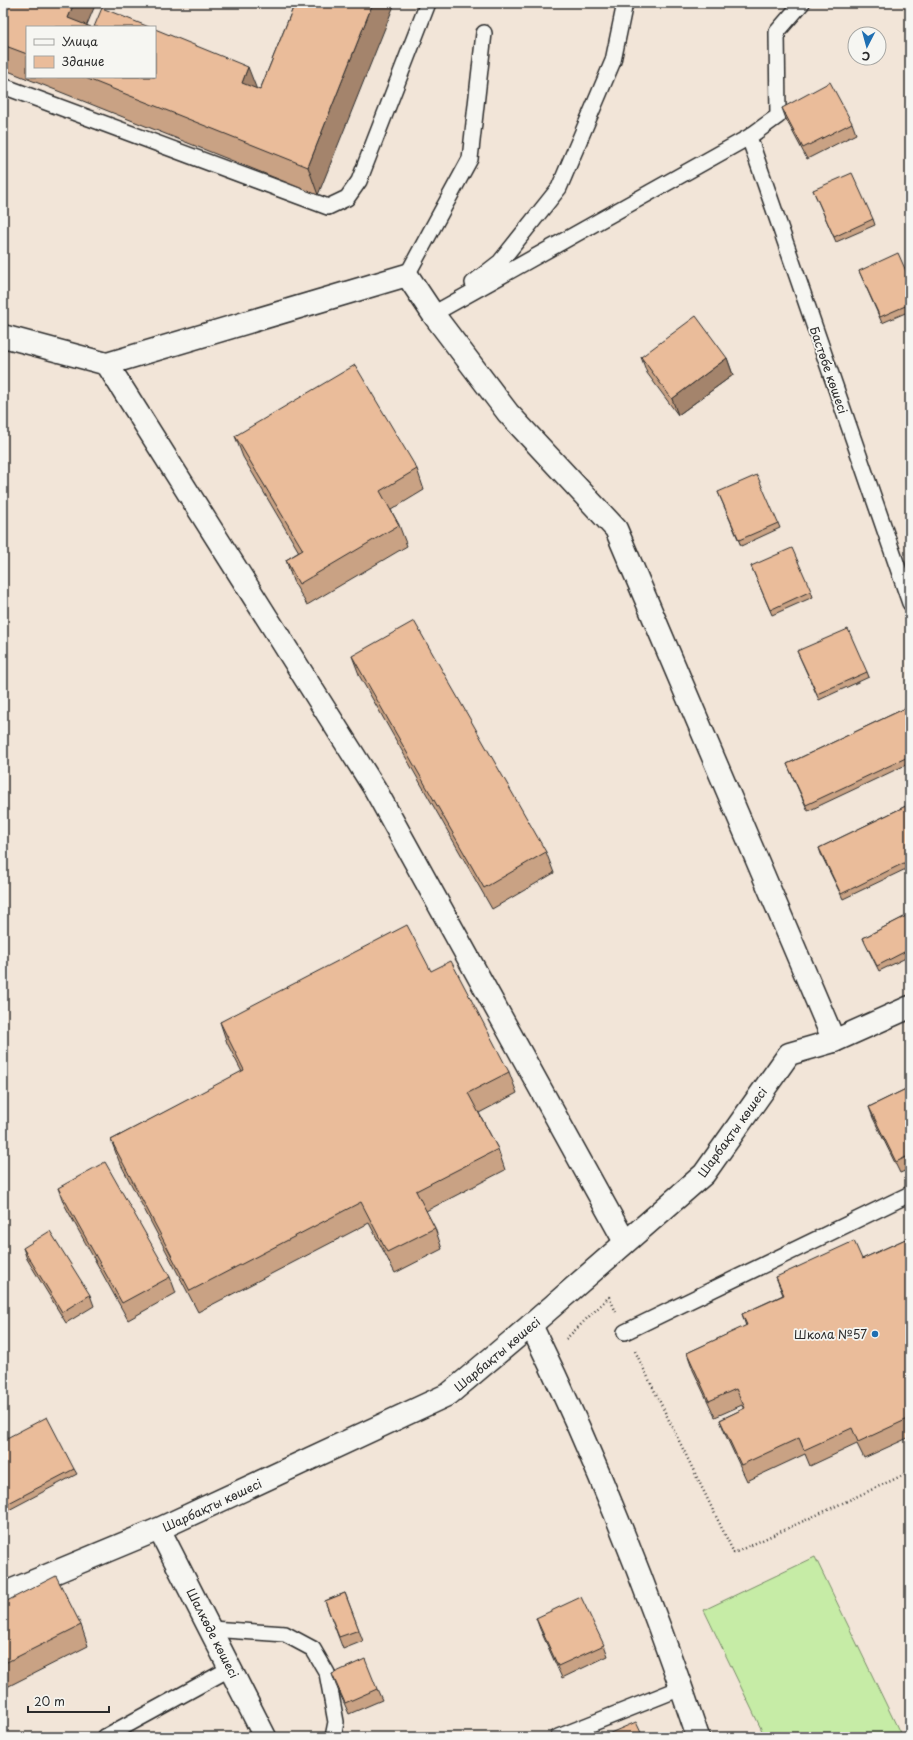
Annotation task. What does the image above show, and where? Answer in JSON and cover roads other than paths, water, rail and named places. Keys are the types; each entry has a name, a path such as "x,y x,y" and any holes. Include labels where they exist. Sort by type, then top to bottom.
{"street":[{"path":"3,336 107,364 407,275 433,314 508,413 616,529 834,1041"},
{"path":"107,364 375,789 625,1242"},
{"name":"Шарбақты көшесі","path":"3,1594 159,1529 449,1394 531,1325 704,1174 789,1054 834,1041 910,1007"},
{"path":"531,1325 598,1472 681,1688 698,1737"},
{"name":"Шалкөде көшесі","path":"159,1529 211,1628 265,1737"}],"lane":[{"path":"3,86 328,207 347,198 359,181 428,3"},
{"path":"433,314 500,262 559,188 613,61 626,3"},
{"path":"433,314 749,137 778,116 777,32 802,3"},
{"path":"407,275 470,159 484,33"},
{"name":"Бастөбе көшесі","path":"749,137 910,603"},
{"path":"625,1332 910,1194"},
{"path":"211,1628 285,1634 313,1649 327,1673 336,1722 333,1737"},
{"path":"105,1737 231,1668"},
{"path":"558,1737 681,1688"}],"place":[{"name":"Школа №57","path":"875,1334"}]}
